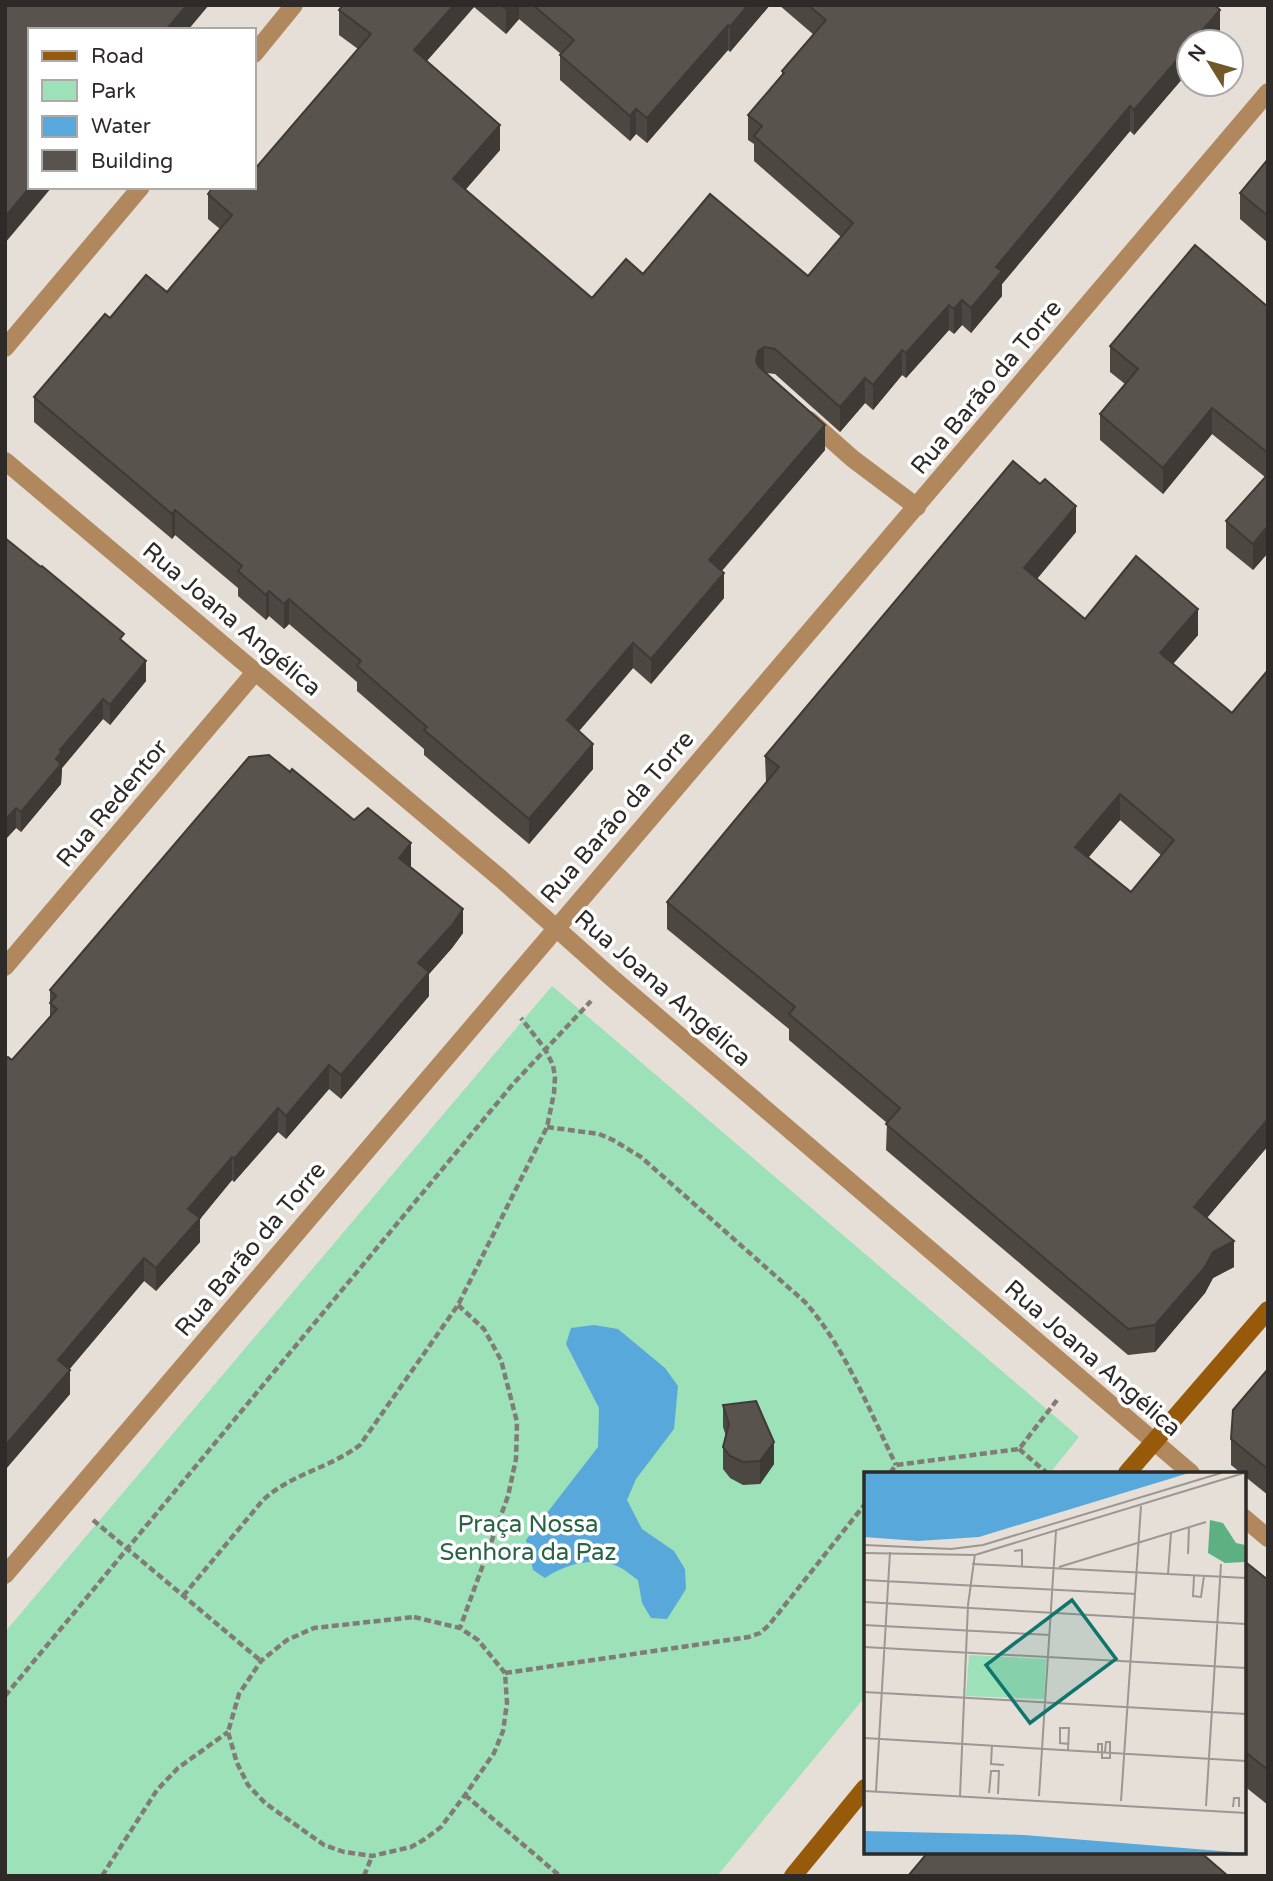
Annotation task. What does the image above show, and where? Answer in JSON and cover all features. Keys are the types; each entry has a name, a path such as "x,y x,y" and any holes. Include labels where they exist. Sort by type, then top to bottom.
{"main road":[{"path":"1128,1472 1268,1310"},
{"path":"793,1876 864,1789"}],"street":[{"path":"256,52 295,5"},
{"name":"Rua Barão da Torre","path":"5,1575 1268,92"},
{"path":"5,348 139,189"},
{"path":"795,408 853,458 917,507"},
{"name":"Rua Joana Angélica","path":"5,461 256,671 1190,1472"},
{"name":"Rua Redentor","path":"5,967 256,671"},
{"path":"1245,1519 1268,1538"}],"path":[{"path":"5,1696 513,1084 612,978"},
{"path":"183,1596 276,1488 349,1454 360,1446 458,1305 547,1126 555,1077 545,1049 501,991"},
{"path":"547,1126 599,1135 613,1140 640,1157 805,1302 820,1318 836,1345 897,1465"},
{"path":"458,1305 484,1329 501,1360 517,1422 516,1459 508,1496 460,1628"},
{"path":"891,1472 897,1465 1019,1449 1077,1375"},
{"path":"1019,1449 1046,1472"},
{"path":"69,1499 261,1661"},
{"path":"505,1673 749,1637 760,1633 864,1505"},
{"path":"414,1617 460,1628 478,1640 505,1673 507,1703 503,1731 494,1753 441,1827 411,1847 372,1856 344,1852 324,1845 265,1803 248,1785 237,1763 228,1732 239,1694 261,1661 287,1640 314,1628 414,1617"},
{"path":"102,1876 158,1790 177,1768 228,1732"},
{"path":"465,1795 559,1876"},
{"path":"364,1876 372,1856"}],"green space":[{"name":"Praça Nossa Senhora da Paz","path":"552,986 1079,1437 1051,1472 864,1472 864,1698 717,1876 5,1876 5,1632"}],"water":[{"path":"594,1325 618,1329 665,1368 678,1386 674,1429 636,1479 627,1500 642,1529 674,1551 685,1569 686,1589 667,1619 651,1618 642,1603 638,1580 622,1568 601,1562 581,1563 545,1578 533,1570 526,1540 598,1447 599,1408 566,1344 571,1328"}],"building":[{"path":"5,5 187,5 168,28 28,28 28,189 5,217"},
{"path":"343,5 454,5 414,50 500,125 453,179 592,298 626,259 643,274 710,194 808,276 853,223 754,136 762,126 748,115 826,20 808,5 1215,5 1220,10 1204,28 1175,28 1175,62 1134,110 1130,106 996,267 1002,271 971,308 962,300 954,309 949,305 906,353 902,350 873,385 865,378 840,407 775,349 764,347 758,351 756,361 759,367 825,425 709,560 724,573 651,659 633,643 567,720 593,744 529,819 424,730 427,727 357,666 361,661 289,599 284,604 269,591 266,595 238,571 242,566 175,510 172,514 34,397 105,314 110,318 146,275 167,292 232,215 208,194 212,189 256,189 256,168 371,34 339,10"},
{"path":"533,5 748,5 647,118 636,109 630,116 560,55 574,40"},
{"path":"1268,159 1268,216 1240,193"},
{"path":"1195,245 1268,307 1268,453 1212,408 1163,468 1100,414 1138,369 1110,346"},
{"path":"1013,461 1040,484 1045,479 1076,506 1024,568 1085,619 1136,556 1198,609 1160,653 1232,713 1268,670 1268,1119 1194,1207 1234,1241 1213,1252 1205,1267 1155,1325 1128,1329 886,1124 900,1108 789,1014 795,1007 667,902 779,767 765,756","holes":["1120,794 1174,840 1131,892 1075,847"]},
{"path":"1268,474 1268,526 1253,544 1226,521"},
{"path":"5,538 124,634 120,639 146,661 110,705 103,699 60,750 62,751 56,759 61,764 21,812 16,808 5,820"},
{"path":"269,755 290,772 292,769 354,820 368,808 411,843 399,858 463,909 418,963 429,972 341,1075 329,1065 286,1116 278,1108 188,1209 200,1218 156,1268 144,1258 58,1360 70,1370 5,1446 5,1060 8,1057 12,1060 57,1009 50,1003 56,996 50,990 249,757"},
{"path":"1268,1369 1268,1469 1231,1439 1233,1410"},
{"path":"756,1401 774,1442 760,1461 743,1462 730,1456 723,1447 729,1424 723,1405"},
{"path":"1245,1562 1268,1580 1268,1770 1245,1752"},
{"path":"927,1853 1201,1853 1228,1876 908,1876"}]}
